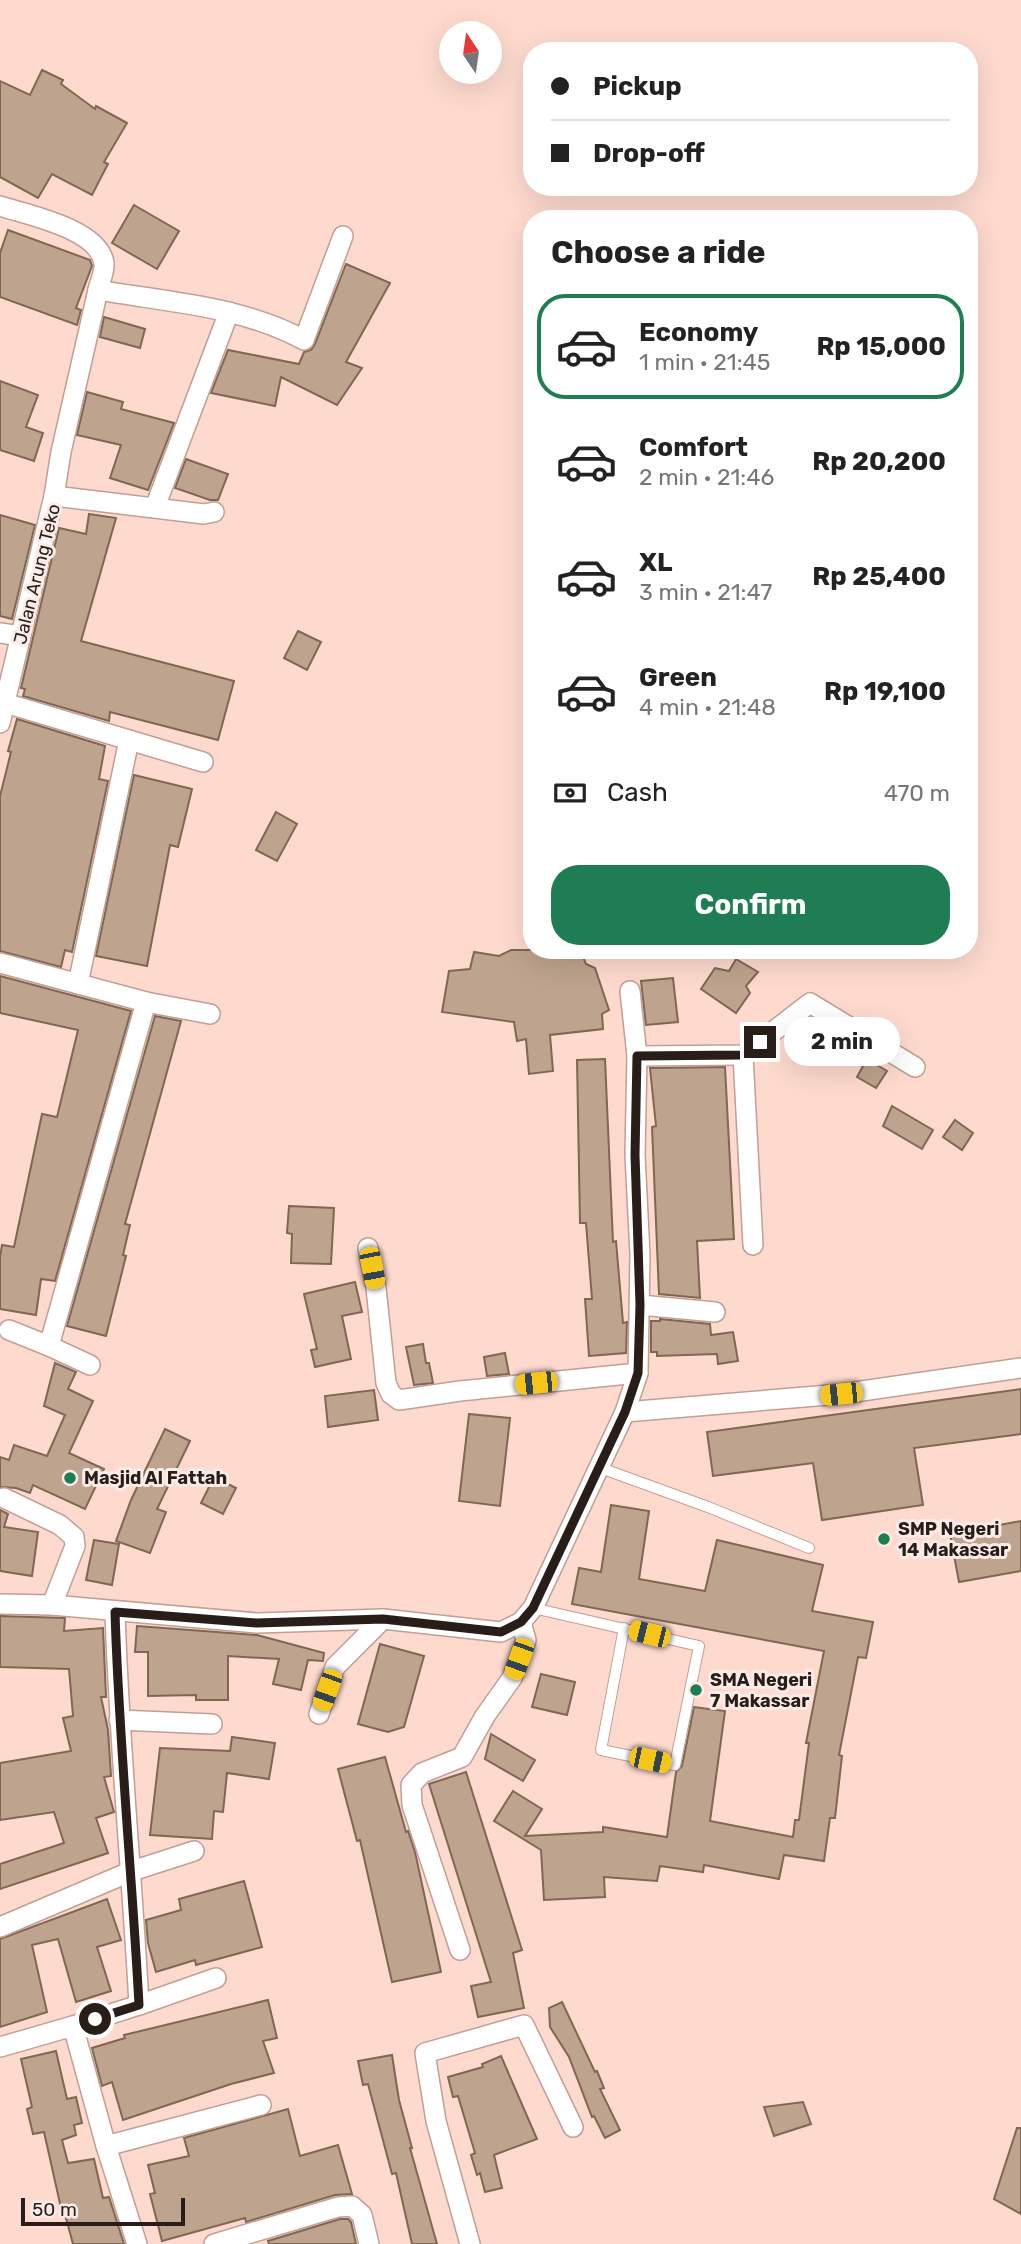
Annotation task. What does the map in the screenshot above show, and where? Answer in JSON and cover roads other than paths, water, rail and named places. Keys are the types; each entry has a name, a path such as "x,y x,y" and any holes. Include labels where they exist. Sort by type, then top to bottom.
{"street":[{"path":"0,206 76,232 98,247 103,260 104,267 61,452 54,496"},
{"path":"98,290 229,312 271,324 304,340 343,236"},
{"path":"155,506 229,312"},
{"name":"Jalan Arung Teko","path":"0,723 54,496 155,506 204,514 215,512"},
{"path":"0,632 21,636"},
{"path":"5,703 203,762"},
{"path":"78,984 129,740"},
{"path":"0,963 146,1002 210,1014"},
{"path":"460,1950 412,1805 411,1785 422,1773 462,1757 485,1716 512,1678 526,1640 527,1615 625,1412 638,1373 640,1305 635,1155 637,1056 630,991"},
{"path":"49,1346 146,1002"},
{"path":"637,1056 743,1055 810,1003 915,1067"},
{"path":"743,1055 752,1245"},
{"path":"368,1248 376,1288 386,1383 394,1398 408,1400 460,1391 638,1373"},
{"path":"640,1305 715,1312"},
{"path":"9,1330 90,1365"},
{"path":"625,1412 841,1394 1021,1368"},
{"path":"4,1498 60,1525 74,1537 75,1546 52,1605"},
{"path":"0,1604 52,1605 257,1623 383,1619 501,1632 527,1615"},
{"path":"115,1612 119,1720 132,1871 139,2005"},
{"path":"319,1714 335,1667 383,1619"},
{"path":"119,1720 212,1724"},
{"path":"0,1927 132,1871 194,1851"},
{"path":"0,2047 139,2005 216,1978"},
{"path":"470,2244 436,2121 425,2053 524,2025 573,2127"},
{"path":"73,2026 106,2146 137,2244"},
{"path":"106,2146 261,2105"},
{"path":"214,2244 338,2207 352,2206 362,2215 369,2244"}],"lane":[{"path":"598,1466 809,1548"},
{"path":"527,1615 624,1628 699,1646 675,1765 601,1750 624,1628"}],"place":[{"name":"Masjid Al Fattah","path":"70,1478"},
{"name":"SMP Negeri 14 Makassar","path":"884,1539"},
{"name":"SMA Negeri 7 Makassar","path":"696,1690"}]}
